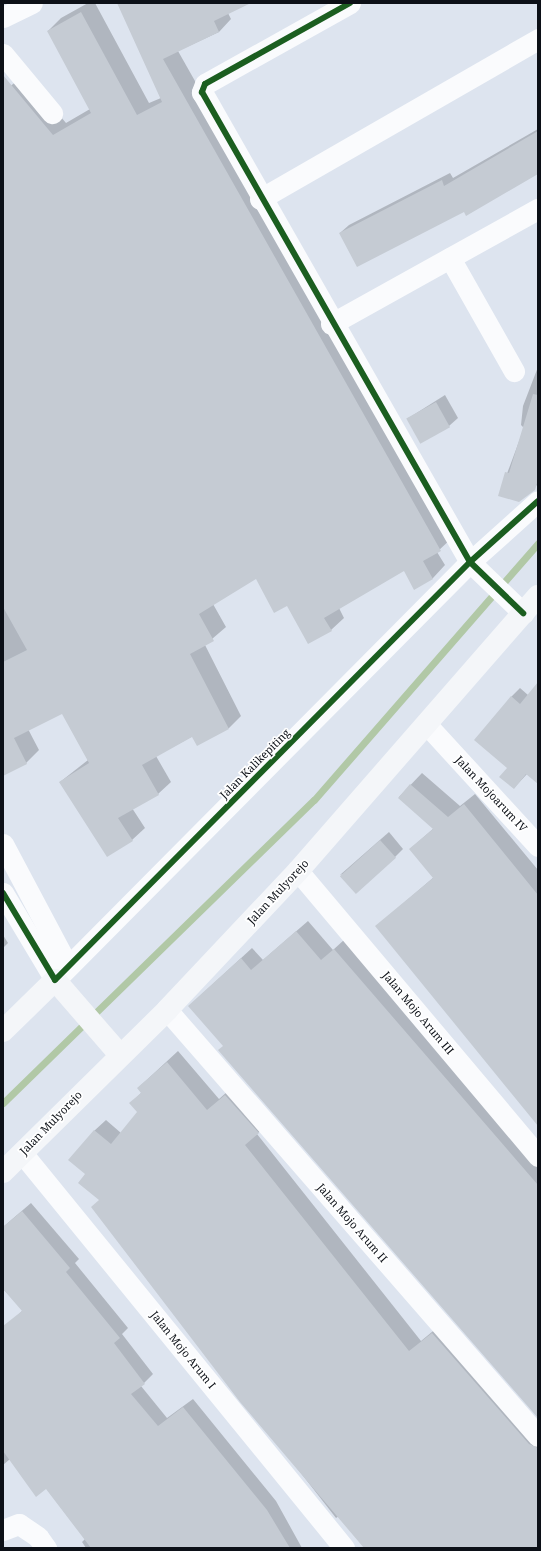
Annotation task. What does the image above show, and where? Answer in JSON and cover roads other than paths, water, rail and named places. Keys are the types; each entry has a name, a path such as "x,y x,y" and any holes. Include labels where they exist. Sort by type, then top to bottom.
{"main road":[{"name":"Jalan Mulyorejo","path":"3,1172 119,1054 167,1010 298,871 428,726 538,596"},
{"path":"3,1031 61,973 69,996 119,1054"}],"street":[{"path":"3,17 32,3"},
{"path":"350,3 202,86 203,95 331,324 474,567 523,613"},
{"path":"260,199 538,39"},
{"path":"3,54 52,113"},
{"path":"331,324 538,209"},
{"path":"450,258 514,371"},
{"name":"Jalan Kalikepiting","path":"61,973 474,567 538,501"},
{"name":"Jalan Mojoarum IV","path":"428,726 538,846"},
{"path":"3,844 61,973"},
{"name":"Jalan Mojo Arum III","path":"298,871 538,1156"},
{"path":"3,894 61,973"},
{"name":"Jalan Mojo Arum II","path":"167,1010 538,1436"},
{"name":"Jalan Mojo Arum I","path":"22,1153 344,1548"},
{"path":"3,1530 19,1524 38,1537 46,1548"}],"waterway":[{"path":"3,1103 314,800 538,543"}]}
